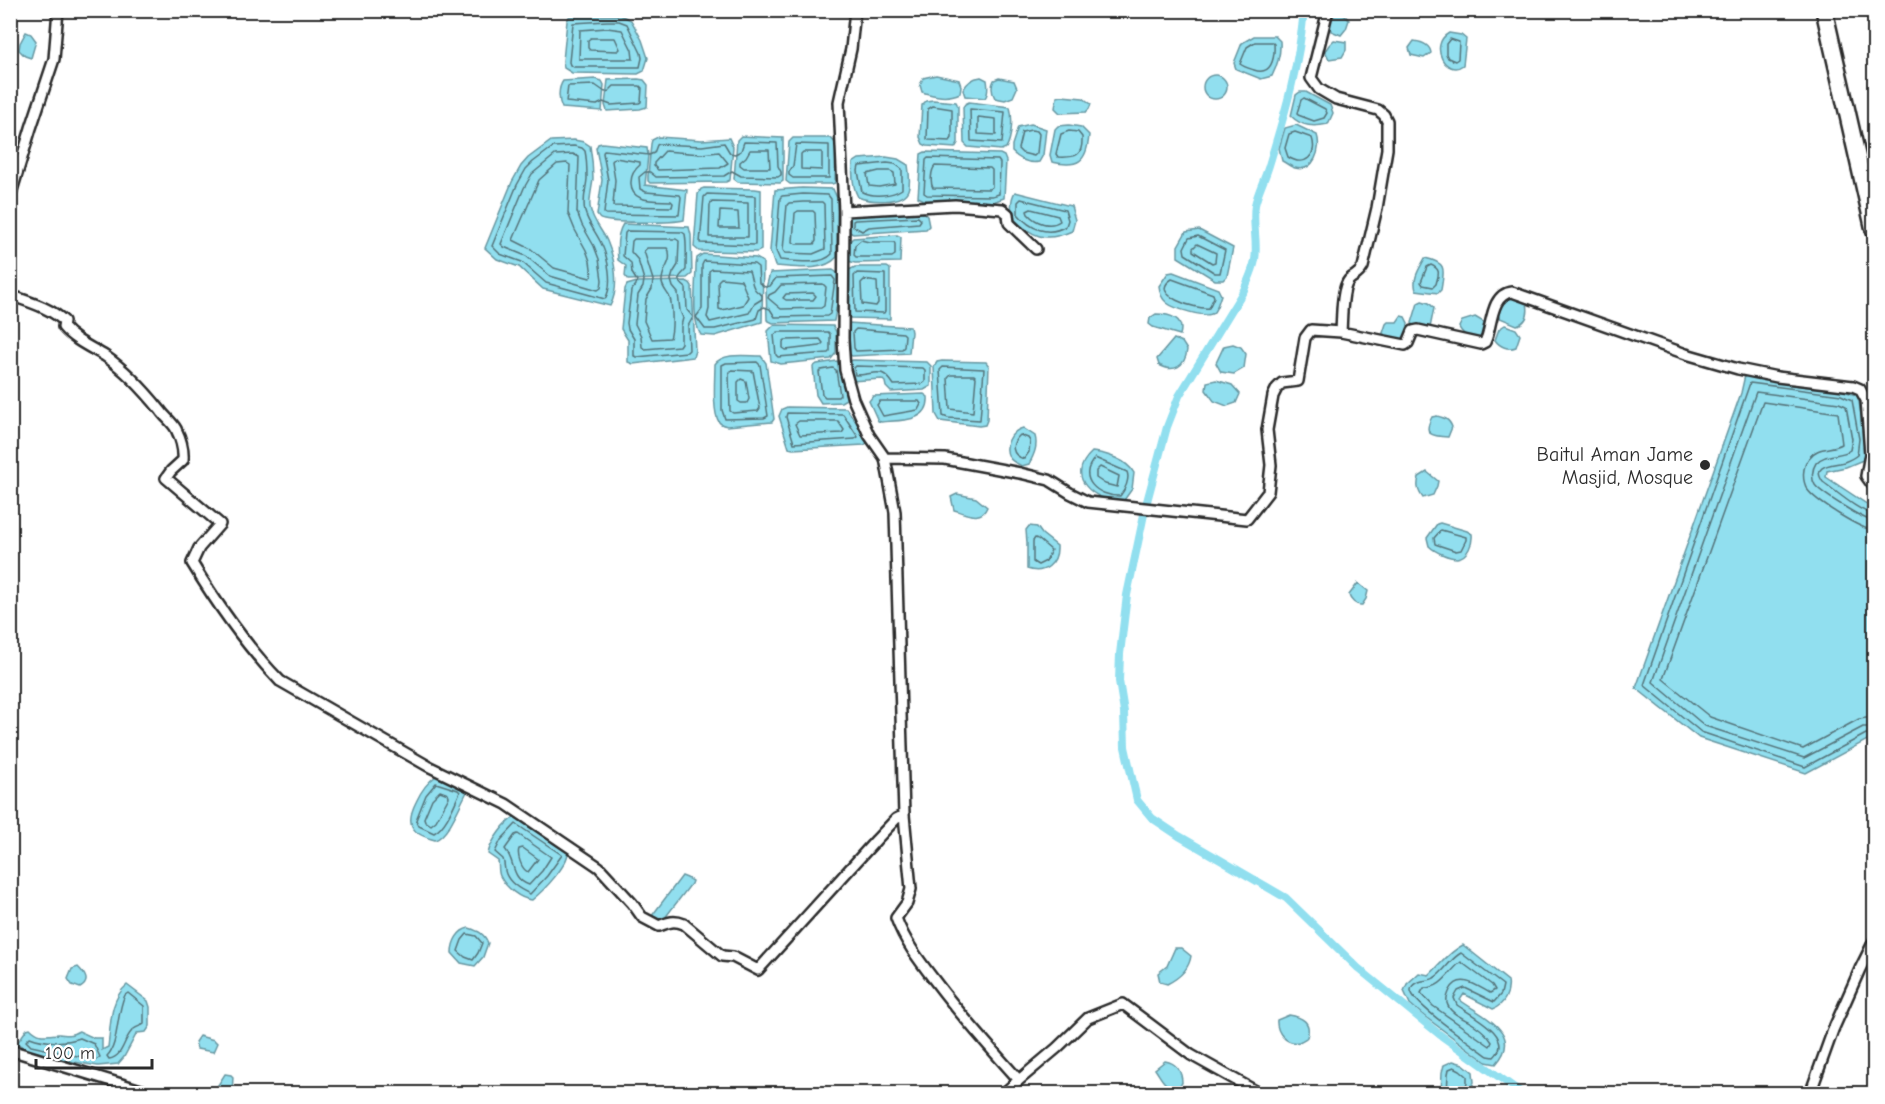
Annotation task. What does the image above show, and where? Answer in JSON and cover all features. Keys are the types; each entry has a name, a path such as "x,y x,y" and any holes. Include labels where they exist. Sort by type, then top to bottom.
{"highway":[{"path":"1824,10 1875,230"}],"street":[{"path":"10,197 54,59 57,10"},
{"path":"855,10 852,49 839,102 843,211 843,340 845,370 853,399 869,435 885,458 895,512 904,814 911,889 907,903 896,918 900,929 921,962 1018,1080"},
{"path":"1328,10 1311,78 1319,89 1335,99 1378,110 1387,121 1387,149 1377,208 1363,267 1358,275 1350,280 1345,289 1341,332"},
{"path":"843,211 955,205 1002,209 1007,211 1009,223 1036,249"},
{"path":"885,458 945,459 1020,473 1049,480 1088,502 1247,519 1268,492 1271,465 1267,430 1273,396 1282,383 1298,381 1305,338 1311,330 1341,332 1405,345 1413,331 1418,330 1482,344 1487,337 1499,298 1512,292 1676,350 1738,369 1777,377 1853,386 1860,389 1866,400 1870,454 1866,476 1875,487"},
{"path":"10,295 42,306 61,318 64,321 63,327 69,335 126,372 150,396 175,427 184,448 183,460 166,478 220,524 199,548 192,562 239,630 268,669 280,681 428,766 506,804 599,867 642,917 653,924 659,926 677,921 684,924 722,956 733,957 758,970 876,840 904,814"},
{"path":"1810,1094 1833,1030 1875,941"},
{"path":"1003,1094 1088,1018 1122,1004 1191,1055 1261,1094"},
{"path":"10,1050 154,1094"}],"water":[{"path":"1338,13 1349,20 1341,35 1331,31 1330,22 1332,17"},
{"path":"620,15 631,20 642,40 648,58 644,71 638,74 572,73 564,68 569,17"},
{"path":"26,32 31,34 36,41 31,58 19,50"},
{"path":"1449,33 1461,35 1466,39 1463,65 1457,68 1446,64 1440,52 1443,38"},
{"path":"1254,36 1275,36 1280,41 1279,59 1272,76 1261,79 1236,69 1234,63 1242,43"},
{"path":"1334,40 1346,42 1346,50 1342,57 1329,59 1325,51"},
{"path":"1414,41 1425,44 1431,53 1424,58 1411,55 1409,48"},
{"path":"936,75 959,80 960,93 936,96 922,92 920,85 923,78"},
{"path":"1215,75 1220,76 1226,82 1226,92 1220,98 1215,99 1210,98 1204,92 1203,87 1204,82 1210,76"},
{"path":"981,77 987,80 988,92 985,98 965,96 963,90 966,85 972,79"},
{"path":"999,78 1014,81 1017,88 1013,97 1005,100 995,98 992,85 994,80"},
{"path":"596,79 602,81 604,85 602,111 562,108 559,94 563,81"},
{"path":"608,80 644,80 648,85 647,107 607,111 605,105"},
{"path":"1306,92 1330,105 1333,113 1328,124 1308,125 1291,116 1296,95"},
{"path":"1057,97 1083,98 1091,104 1086,112 1060,113 1055,108"},
{"path":"926,101 956,102 958,106 958,143 955,148 923,144 920,137 922,105"},
{"path":"969,102 1010,107 1010,139 1006,148 1001,150 968,147 964,143 963,107"},
{"path":"1031,124 1046,129 1043,155 1039,162 1024,160 1012,152 1018,127"},
{"path":"1296,125 1317,135 1318,141 1315,159 1302,169 1282,161 1279,148 1285,128"},
{"path":"1058,126 1081,127 1089,135 1086,151 1080,161 1075,163 1052,162 1050,155 1055,129"},
{"path":"741,136 783,138 783,181 780,183 738,182 734,179 737,140"},
{"path":"658,137 702,140 729,138 733,147 730,180 726,182 650,183 648,176 651,144 652,140"},
{"path":"793,138 831,138 836,144 835,183 790,184 786,181 789,142"},
{"path":"574,140 590,146 593,179 590,207 610,248 614,265 616,282 610,306 543,289 519,267 497,259 485,248 512,182 521,166 551,141"},
{"path":"602,143 647,148 645,185 687,190 684,220 632,222 600,219 597,215 602,180 596,148"},
{"path":"925,152 1004,156 1006,161 1004,198 993,202 926,201 918,197 921,154"},
{"path":"886,157 898,159 908,165 910,181 905,195 885,201 858,197 853,181 853,163 859,159"},
{"path":"704,188 761,190 761,250 757,252 699,251 694,247 698,194"},
{"path":"833,189 837,198 837,257 831,262 816,267 775,266 770,251 775,190"},
{"path":"1015,192 1071,206 1075,220 1072,231 1046,237 1026,229 1012,217 1011,207"},
{"path":"922,211 927,216 929,226 926,229 853,234 848,231 849,215"},
{"path":"623,224 689,227 692,274 687,278 628,280 625,276 626,266 618,260 619,237"},
{"path":"1199,230 1233,248 1227,276 1223,280 1215,280 1178,257 1178,246 1186,232"},
{"path":"897,235 901,237 900,262 855,263 848,261 849,242 853,238"},
{"path":"703,254 756,258 763,262 762,322 715,336 701,335 696,321 695,291 697,258"},
{"path":"1425,258 1438,262 1443,268 1441,290 1438,293 1416,290 1416,277"},
{"path":"855,267 887,267 890,269 890,319 850,318 848,273"},
{"path":"833,270 840,275 841,279 834,321 773,323 767,320 766,288 770,273"},
{"path":"1173,272 1218,289 1221,295 1213,313 1204,315 1190,312 1176,308 1165,301 1159,286 1168,273"},
{"path":"686,281 692,286 695,351 693,357 633,364 628,362 628,340 621,329 627,285 637,282"},
{"path":"1514,296 1527,303 1528,307 1526,319 1517,325 1500,318 1496,313 1504,298"},
{"path":"1422,301 1434,308 1429,329 1412,323 1418,303"},
{"path":"1156,314 1175,318 1180,325 1180,335 1149,324 1150,318"},
{"path":"1401,316 1405,317 1408,323 1406,341 1382,336 1386,324 1397,322"},
{"path":"1475,317 1487,324 1480,341 1465,334 1459,327 1462,321"},
{"path":"848,323 910,327 909,353 852,356 848,353"},
{"path":"774,325 833,326 836,332 836,353 831,359 781,364 771,361 768,331"},
{"path":"1505,325 1516,329 1520,335 1516,347 1504,347 1495,340 1499,329"},
{"path":"1174,339 1182,342 1187,350 1184,361 1174,368 1159,365 1157,359"},
{"path":"1233,344 1241,347 1246,354 1244,368 1234,374 1221,372 1216,363 1224,346"},
{"path":"729,356 761,356 766,363 774,419 772,422 727,426 721,424 715,411 715,364"},
{"path":"837,361 841,365 846,399 841,402 821,403 816,395 813,367 817,364"},
{"path":"849,361 927,362 931,366 931,386 924,390 891,392 882,379 851,381 848,366"},
{"path":"937,362 986,362 989,366 985,425 940,421 936,414 934,367"},
{"path":"1745,375 1842,390 1858,396 1865,439 1863,460 1827,471 1826,477 1874,509 1874,742 1869,739 1806,773 1699,738 1636,688 1741,393"},
{"path":"1216,380 1232,385 1240,394 1236,403 1227,406 1214,401 1206,390 1207,382"},
{"path":"924,394 928,397 924,412 919,416 904,420 878,421 869,401 873,396"},
{"path":"787,407 846,408 865,434 867,443 864,445 789,448 779,416 782,409"},
{"path":"1432,417 1446,419 1451,424 1448,437 1433,435 1428,431"},
{"path":"1023,428 1035,436 1036,443 1029,464 1022,466 1010,459 1007,448 1015,432"},
{"path":"1092,452 1116,458 1131,468 1134,473 1132,489 1122,503 1102,497 1086,486 1081,471 1084,462"},
{"path":"1427,472 1438,481 1433,495 1423,498 1418,483 1419,477"},
{"path":"957,494 976,498 987,507 984,512 977,515 954,510 951,497"},
{"path":"1440,523 1472,534 1471,545 1464,555 1457,558 1450,557 1429,546 1427,538"},
{"path":"1029,526 1037,527 1057,546 1055,558 1044,569 1027,569 1026,530"},
{"path":"1358,583 1368,591 1362,605 1354,602 1349,595"},
{"path":"436,776 463,785 467,792 445,832 435,840 420,835 412,827 411,816 420,794"},
{"path":"517,816 568,850 560,870 532,900 523,898 510,889 500,876 498,861 488,854 499,832"},
{"path":"682,876 692,881 691,884 661,923 651,917"},
{"path":"469,928 480,933 488,943 483,957 475,966 461,963 452,953 456,937"},
{"path":"1463,945 1508,981 1505,998 1493,1009 1464,994 1460,1000 1497,1026 1503,1034 1506,1043 1504,1053 1496,1064 1486,1062 1424,1016 1410,1004 1404,991 1407,984 1419,973 1429,975"},
{"path":"1175,948 1181,948 1191,956 1188,965 1183,973 1171,982 1167,984 1160,982 1158,973 1167,966"},
{"path":"78,967 85,975 86,981 80,988 72,985 68,979 72,969"},
{"path":"127,985 148,1001 150,1026 146,1032 137,1033 118,1064 98,1066 68,1061 29,1051 17,1043 30,1028 37,1034 44,1035 69,1035 79,1031 94,1038 102,1038 102,1050 108,1047 114,1006 121,991"},
{"path":"1289,1015 1302,1019 1307,1024 1307,1037 1299,1042 1286,1040 1278,1029 1277,1020"},
{"path":"199,1036 217,1043 213,1052 197,1049 195,1042"},
{"path":"1165,1061 1176,1066 1180,1072 1182,1083 1177,1088 1166,1084 1155,1069"},
{"path":"1453,1061 1463,1064 1473,1072 1474,1082 1469,1093 1441,1093 1444,1065"},
{"path":"225,1074 233,1077 232,1093 213,1093"}],"waterway":[{"path":"1304,10 1291,87 1255,205 1256,253 1253,268 1244,290 1179,396 1167,427 1146,505 1127,595 1120,654 1119,681 1124,712 1125,747 1137,800 1152,818 1286,898 1358,968 1439,1034 1523,1094"}],"place":[{"name":"Baitul Aman Jame Masjid, Mosque","path":"1705,465"}]}
